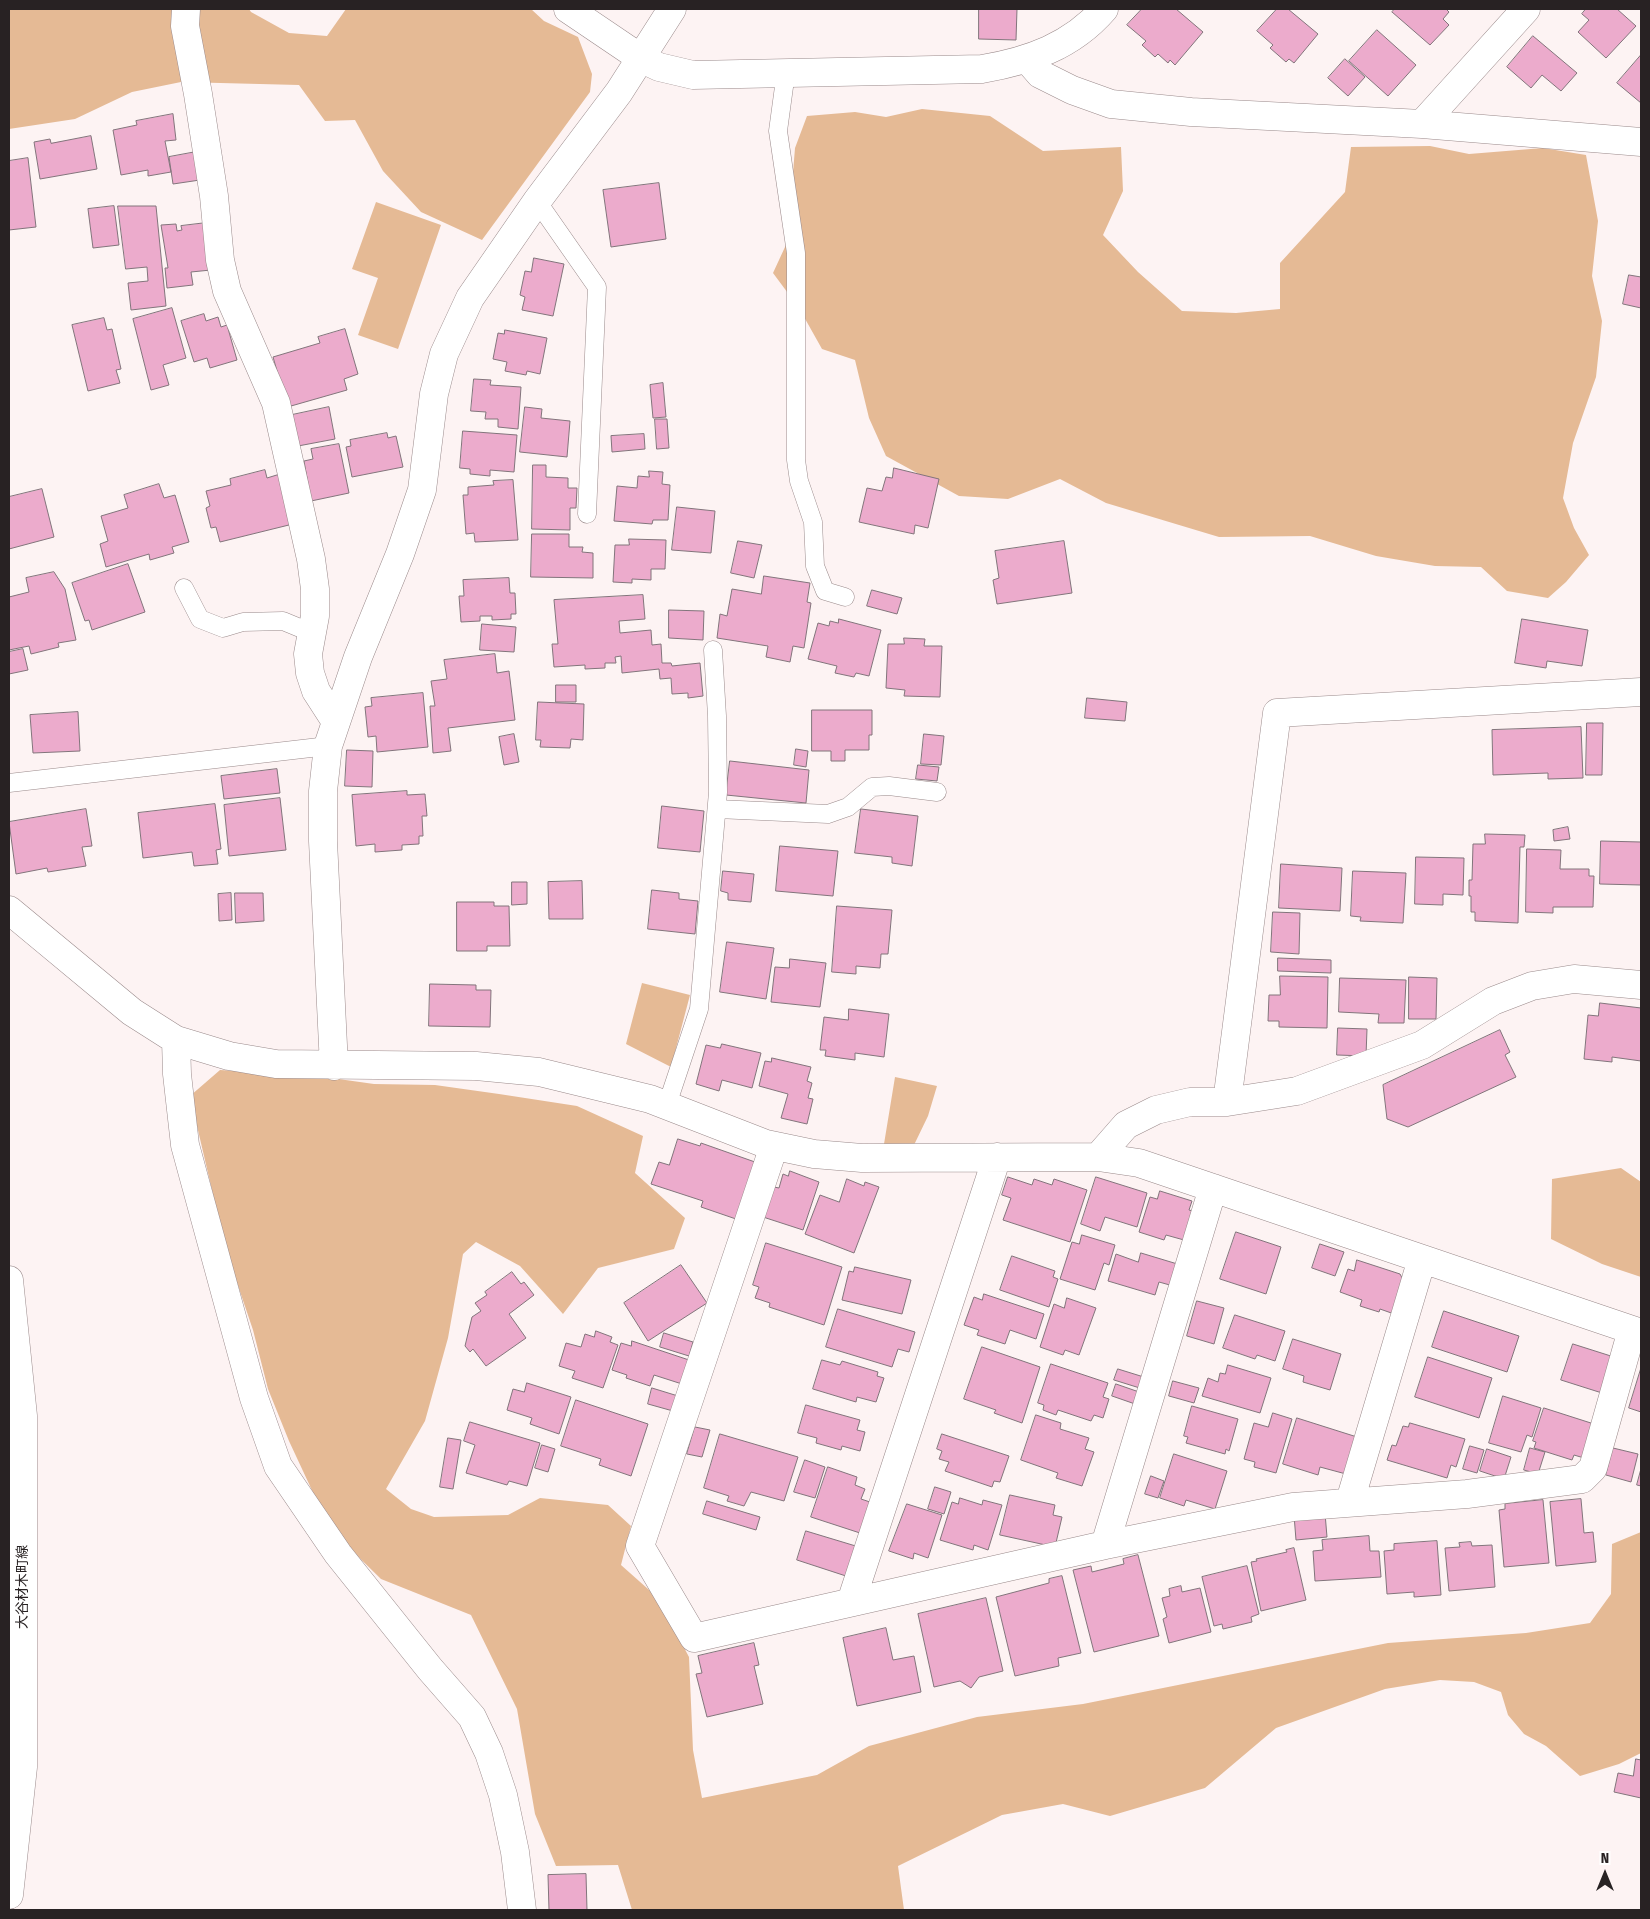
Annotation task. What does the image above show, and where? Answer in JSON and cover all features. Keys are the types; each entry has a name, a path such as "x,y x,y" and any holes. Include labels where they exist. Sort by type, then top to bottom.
{"street":[{"path":"186,9 185,26 214,196 220,260 227,290 236,314 276,403 312,559 316,589 316,616 308,654 310,673 332,734"},
{"path":"568,9 642,59 659,67 693,75 982,69 1027,60 1063,44 1096,18 1104,9"},
{"path":"334,1066 323,841 323,790 332,734 358,657 400,554 422,490 434,394 444,354 470,298 537,201 619,92 642,59 672,9"},
{"path":"1422,124 1526,9"},
{"path":"1027,60 1040,74 1072,90 1110,104 1191,112 1422,124 1641,142"},
{"path":"1227,1102 1277,713 1641,692"},
{"path":"9,910 132,1012 176,1040 229,1056 276,1064 476,1066 539,1072 650,1098 774,1146 814,1154 862,1158 1098,1157 1139,1163 1637,1332 1593,1468 1582,1479 1467,1494 1350,1501 1293,1507 1105,1545 694,1638 640,1546 774,1146"},
{"path":"1098,1157 1126,1125 1156,1110 1190,1102 1227,1102 1297,1091 1422,1045 1493,1001 1532,986 1574,979 1641,985"},
{"path":"176,1040 177,1074 185,1145 254,1398 278,1466 338,1554 430,1669 472,1716 489,1753 502,1795 516,1852 522,1910"},
{"path":"852,1602 997,1157"},
{"path":"1105,1545 1213,1188"},
{"path":"1350,1501 1422,1259"},
{"name":"大谷材木町線","path":"9,1280 23,1416 23,1767 9,1895"}],"lane":[{"path":"786,72 778,131 796,253 796,460 799,481 813,522 815,566 825,591 844,597"},
{"path":"537,201 597,287 587,514"},
{"path":"184,588 200,619 223,628 244,622 283,621 312,633"},
{"path":"667,1105 699,1009 717,809 718,716 713,650"},
{"path":"9,783 332,734"},
{"path":"717,809 828,814 848,807 872,787 889,786 937,792"}],"shaded area":[{"path":"9,9 249,9 251,12 289,33 327,36 346,9 531,9 544,21 578,37 592,74 590,92 482,240 421,212 383,171 355,120 325,121 299,85 181,82 132,92 75,119 9,129"},
{"path":"922,109 990,116 1043,151 1121,147 1123,191 1103,235 1138,272 1182,311 1236,313 1280,309 1280,263 1345,192 1351,147 1430,146 1469,154 1543,148 1586,155 1598,221 1592,276 1602,321 1596,377 1573,443 1563,498 1574,528 1589,555 1566,582 1548,598 1507,591 1481,567 1435,566 1376,556 1310,536 1219,537 1106,503 1060,479 1008,499 959,496 886,456 869,418 855,360 822,349 799,308 773,273 791,234 791,198 795,148 807,116 855,112 886,117"},
{"path":"376,202 441,225 398,349 358,335 378,278 352,269"},
{"path":"642,983 690,995 671,1067 626,1044"},
{"path":"220,1070 317,1076 374,1084 435,1085 577,1106 643,1136 635,1173 685,1218 674,1249 598,1268 563,1314 520,1266 476,1242 463,1254 448,1338 425,1421 386,1489 411,1509 434,1517 508,1515 540,1498 608,1505 631,1526 621,1565 657,1597 689,1657 693,1750 702,1798 817,1775 869,1746 977,1717 1083,1704 1388,1643 1526,1633 1590,1623 1611,1594 1612,1544 1641,1532 1641,1753 1619,1764 1580,1776 1546,1746 1524,1734 1508,1715 1501,1692 1474,1682 1440,1680 1385,1689 1276,1728 1205,1788 1110,1816 1063,1804 1002,1815 898,1866 904,1910 632,1910 618,1865 556,1866 535,1814 517,1709 471,1615 381,1579 330,1529 289,1441 268,1389 253,1330 226,1250 190,1096"},
{"path":"895,1077 937,1086 928,1116 914,1145 884,1144"},
{"path":"1621,1168 1641,1182 1641,1277 1602,1264 1551,1239 1552,1179"}],"building":[{"path":"979,9 1017,9 1016,40 979,39"},
{"path":"1142,9 1176,9 1203,32 1175,65 1170,60 1168,63 1158,54 1155,57 1142,45 1146,41 1127,25"},
{"path":"1277,9 1288,9 1318,34 1294,63 1289,59 1286,62 1270,48 1273,45 1257,31"},
{"path":"1395,9 1446,9 1449,12 1443,19 1449,25 1430,45 1392,12"},
{"path":"1586,9 1617,9 1636,26 1606,58 1578,32 1589,20 1582,14"},
{"path":"1377,30 1416,65 1388,96 1349,61"},
{"path":"1533,36 1577,73 1561,91 1542,75 1531,88 1507,67"},
{"path":"1641,55 1641,103 1617,83"},
{"path":"1345,59 1365,77 1348,96 1328,78"},
{"path":"173,114 176,140 165,141 171,172 148,176 148,170 121,175 113,130 137,125 136,121"},
{"path":"91,136 97,169 40,179 34,142 50,139 51,143"},
{"path":"196,152 200,180 173,184 169,157"},
{"path":"28,158 36,227 9,230 9,161"},
{"path":"659,183 666,239 611,247 603,190"},
{"path":"114,206 119,245 93,248 88,209"},
{"path":"118,206 156,206 166,306 131,310 128,283 148,281 147,267 126,269"},
{"path":"206,223 211,270 191,272 193,285 167,288 165,268 168,268 161,225 176,224 177,231 182,230 181,226"},
{"path":"534,258 564,264 553,316 522,310 525,297 520,295 525,271 531,272"},
{"path":"1629,275 1641,277 1641,308 1623,304"},
{"path":"172,308 186,358 163,365 169,385 151,390 133,319"},
{"path":"204,314 206,321 218,317 221,327 227,325 237,360 210,368 207,358 194,362 181,321"},
{"path":"104,318 107,330 112,329 121,369 116,370 120,383 88,391 72,325"},
{"path":"345,329 358,374 344,379 347,390 291,406 286,402 273,357 320,343 318,337"},
{"path":"505,330 547,338 540,374 527,371 526,375 505,371 507,362 493,359 498,333 504,334"},
{"path":"474,379 491,380 490,385 521,387 518,429 498,427 498,419 485,419 486,412 471,411"},
{"path":"663,383 666,417 653,418 650,385"},
{"path":"329,407 335,439 298,446 292,415"},
{"path":"525,407 542,409 541,418 570,421 567,457 520,452"},
{"path":"655,419 667,419 669,448 657,449"},
{"path":"463,431 517,435 514,472 490,470 490,476 470,474 470,469 460,468"},
{"path":"387,433 388,438 396,436 403,467 352,477 346,447 351,446 350,440"},
{"path":"644,434 645,449 612,452 611,436"},
{"path":"339,444 349,493 311,501 304,461 313,459 311,449"},
{"path":"533,465 546,465 546,477 568,478 568,488 577,488 576,508 570,508 570,530 532,529"},
{"path":"894,468 939,479 928,528 915,525 914,534 859,522 867,488 882,491 886,477 892,478"},
{"path":"265,470 267,478 280,474 297,523 220,542 216,527 211,528 206,508 210,506 206,491 231,485 230,479"},
{"path":"649,471 663,472 662,484 670,485 668,520 653,520 652,524 614,521 617,486 637,488 638,476 649,477"},
{"path":"513,480 518,540 475,542 474,533 466,534 463,495 468,495 468,487 494,485 493,481"},
{"path":"159,484 164,498 175,495 189,542 172,547 174,553 150,560 149,554 106,567 100,544 108,541 101,516 128,508 124,495"},
{"path":"42,489 54,537 9,549 9,497"},
{"path":"677,507 715,511 711,553 672,550"},
{"path":"532,534 569,534 569,547 583,547 582,552 593,553 593,578 531,577"},
{"path":"629,539 666,540 665,569 651,569 651,580 632,579 632,583 613,582 615,545 629,545"},
{"path":"738,541 762,545 754,578 731,573"},
{"path":"1064,541 1072,593 997,604 993,580 999,578 995,551"},
{"path":"128,564 145,612 92,630 89,620 85,621 72,583"},
{"path":"54,572 65,589 76,640 58,643 59,647 31,654 29,646 9,650 9,597 29,592 26,578"},
{"path":"764,576 810,583 807,602 811,603 804,648 793,646 790,662 766,657 768,646 717,638 720,614 727,616 732,589 761,594"},
{"path":"509,578 510,593 515,593 516,614 511,614 511,619 492,620 492,616 480,616 480,621 461,622 459,596 464,596 463,580"},
{"path":"872,590 902,598 897,614 867,606"},
{"path":"643,595 645,619 619,621 620,633 651,630 652,645 661,644 662,663 671,663 672,666 700,663 703,696 688,698 688,693 672,694 671,678 660,679 659,669 622,673 621,656 615,657 616,663 605,663 605,668 585,669 585,665 554,667 552,644 558,644 554,600"},
{"path":"669,610 704,611 703,640 669,638"},
{"path":"839,619 881,630 869,676 856,673 854,677 835,673 837,666 808,659 818,623 829,626 830,621 838,623"},
{"path":"1522,619 1588,630 1582,666 1547,661 1546,668 1515,663"},
{"path":"482,624 516,627 514,652 480,650"},
{"path":"904,638 925,639 924,646 942,646 940,697 904,696 905,690 886,688 888,644 904,644"},
{"path":"23,649 28,670 9,674 9,652"},
{"path":"495,654 497,673 509,671 515,720 448,728 451,751 433,753 430,706 435,706 431,681 447,679 444,660"},
{"path":"556,685 576,685 576,702 556,702"},
{"path":"423,693 428,747 377,752 376,736 368,737 365,707 372,706 371,698"},
{"path":"1087,698 1127,702 1125,721 1085,718"},
{"path":"538,702 584,704 583,740 571,739 570,748 540,747 541,740 536,740"},
{"path":"812,710 872,710 872,735 869,735 869,750 845,750 845,761 831,761 831,751 812,751"},
{"path":"78,712 80,751 33,753 30,715"},
{"path":"1587,723 1603,723 1602,775 1586,775"},
{"path":"1581,727 1583,778 1548,779 1548,773 1493,775 1492,730"},
{"path":"514,734 519,762 504,765 499,737"},
{"path":"924,734 944,736 941,765 921,764"},
{"path":"796,749 808,751 806,767 794,765"},
{"path":"347,750 373,751 372,787 345,786"},
{"path":"730,761 809,770 806,803 726,795"},
{"path":"918,765 939,767 937,781 916,779"},
{"path":"277,769 280,793 224,799 221,776"},
{"path":"407,791 407,795 425,794 427,816 422,816 423,836 419,836 419,844 402,845 402,850 375,852 375,844 356,846 352,795"},
{"path":"280,798 286,850 229,856 224,805"},
{"path":"215,804 221,849 216,850 218,864 194,866 192,852 143,858 138,813"},
{"path":"662,806 704,811 700,852 658,848"},
{"path":"86,809 92,846 82,847 86,866 48,872 47,868 16,874 9,822"},
{"path":"861,809 918,816 912,866 892,863 892,857 855,853"},
{"path":"1568,827 1570,839 1554,841 1553,830"},
{"path":"1485,834 1525,835 1524,847 1520,847 1518,923 1475,921 1475,912 1471,912 1469,880 1472,880 1473,844 1485,844"},
{"path":"1601,841 1641,842 1641,885 1600,884"},
{"path":"780,846 838,851 833,896 776,891"},
{"path":"1527,849 1561,850 1560,869 1589,869 1589,876 1594,876 1593,907 1553,907 1553,913 1526,912"},
{"path":"1416,857 1464,858 1463,895 1443,894 1443,905 1415,904"},
{"path":"1281,864 1342,868 1340,911 1279,908"},
{"path":"723,871 754,874 751,902 728,900 728,893 721,891"},
{"path":"1353,871 1406,873 1403,923 1360,921 1361,917 1351,916"},
{"path":"582,881 583,919 549,919 548,882"},
{"path":"512,882 527,882 527,904 512,905"},
{"path":"652,890 679,893 679,899 698,901 695,934 648,929"},
{"path":"231,893 232,920 219,921 218,894"},
{"path":"235,893 263,893 264,921 236,923"},
{"path":"457,902 494,902 494,906 509,906 510,946 487,946 487,951 457,951"},
{"path":"837,906 892,910 888,954 881,954 880,968 856,966 856,974 832,972"},
{"path":"1273,912 1300,913 1299,954 1271,952"},
{"path":"727,942 774,948 766,999 720,992"},
{"path":"1278,958 1331,960 1331,973 1278,971"},
{"path":"790,959 826,963 820,1007 771,1002 775,967 789,968"},
{"path":"1280,976 1328,977 1327,1028 1279,1027 1279,1021 1268,1021 1269,995 1280,995"},
{"path":"1409,977 1437,978 1436,1019 1409,1019"},
{"path":"1340,978 1406,980 1404,1023 1378,1023 1379,1014 1339,1012"},
{"path":"430,984 476,985 476,990 491,990 490,1027 429,1026"},
{"path":"1600,1003 1641,1008 1641,1061 1612,1057 1612,1062 1584,1059 1588,1015 1598,1016"},
{"path":"849,1009 889,1014 884,1057 855,1053 855,1060 825,1056 826,1050 820,1050 824,1017 848,1020"},
{"path":"1338,1028 1367,1029 1366,1056 1337,1055"},
{"path":"1500,1030 1510,1052 1505,1055 1516,1077 1408,1127 1387,1119 1383,1085"},
{"path":"722,1044 761,1053 752,1088 722,1080 719,1091 696,1084 706,1045 720,1048"},
{"path":"772,1058 811,1067 807,1081 812,1083 808,1098 813,1099 807,1124 781,1118 788,1094 759,1086 765,1061 771,1062"},
{"path":"678,1139 700,1146 701,1143 755,1162 736,1219 701,1207 703,1201 651,1184 659,1162 669,1165"},
{"path":"790,1171 819,1182 803,1230 763,1217 774,1187 779,1188 783,1174 788,1176"},
{"path":"1008,1177 1032,1185 1034,1179 1052,1185 1054,1179 1087,1190 1070,1242 1003,1220 1011,1198 1002,1195"},
{"path":"1096,1177 1147,1193 1137,1227 1105,1217 1100,1231 1081,1224"},
{"path":"847,1179 864,1186 865,1182 879,1187 854,1253 805,1234 820,1195 839,1202"},
{"path":"1160,1191 1192,1201 1189,1210 1200,1213 1184,1240 1166,1235 1164,1240 1139,1232 1150,1197 1157,1199"},
{"path":"1236,1232 1281,1247 1266,1294 1220,1279"},
{"path":"1082,1235 1115,1245 1109,1265 1104,1263 1095,1290 1060,1279 1072,1242 1079,1244"},
{"path":"766,1243 842,1267 824,1325 769,1307 770,1303 755,1298 759,1287 753,1285"},
{"path":"1320,1244 1344,1252 1335,1276 1312,1268"},
{"path":"1141,1253 1184,1266 1177,1287 1159,1282 1155,1295 1108,1281 1116,1254 1138,1262"},
{"path":"1012,1256 1055,1271 1053,1277 1058,1279 1049,1307 1000,1290"},
{"path":"1357,1260 1400,1274 1407,1287 1397,1315 1380,1309 1379,1312 1360,1306 1362,1300 1340,1292 1348,1269 1354,1271"},
{"path":"681,1265 707,1303 648,1341 624,1303"},
{"path":"855,1267 911,1280 902,1314 842,1300 849,1271 853,1272"},
{"path":"512,1272 521,1284 524,1282 534,1295 509,1314 526,1338 486,1366 473,1349 470,1352 465,1346 472,1317 481,1311 475,1303 487,1295 485,1292"},
{"path":"984,1294 1044,1314 1036,1339 1010,1330 1005,1344 977,1335 979,1330 964,1325 974,1297 982,1300"},
{"path":"1067,1298 1096,1308 1079,1355 1065,1350 1063,1355 1040,1347 1054,1304 1064,1308"},
{"path":"1197,1301 1224,1308 1214,1344 1187,1336"},
{"path":"838,1309 915,1332 909,1352 898,1349 892,1367 826,1347"},
{"path":"1444,1311 1519,1336 1507,1372 1432,1347"},
{"path":"1235,1315 1285,1331 1275,1361 1257,1355 1255,1359 1223,1348"},
{"path":"596,1331 612,1337 610,1342 618,1345 603,1388 572,1378 575,1371 559,1366 566,1343 581,1347 585,1334 594,1337"},
{"path":"664,1333 693,1342 689,1356 660,1347"},
{"path":"1293,1339 1341,1354 1330,1390 1303,1382 1304,1376 1283,1369"},
{"path":"632,1341 689,1360 682,1384 654,1375 650,1386 626,1378 627,1375 612,1370 621,1343 631,1346"},
{"path":"1573,1344 1614,1357 1602,1393 1561,1380"},
{"path":"982,1347 1040,1367 1022,1423 994,1413 996,1410 964,1399"},
{"path":"1428,1357 1492,1378 1479,1418 1415,1397"},
{"path":"822,1360 840,1365 842,1361 878,1372 877,1376 884,1378 876,1402 857,1397 856,1402 813,1389"},
{"path":"1051,1364 1108,1383 1103,1397 1109,1399 1103,1418 1094,1415 1091,1421 1058,1410 1056,1415 1043,1410 1044,1405 1038,1403"},
{"path":"1228,1365 1271,1378 1260,1413 1202,1396 1208,1378 1218,1382 1220,1373 1225,1374"},
{"path":"1641,1368 1641,1412 1629,1408"},
{"path":"1118,1369 1147,1378 1143,1389 1114,1380"},
{"path":"1173,1381 1199,1388 1194,1403 1169,1396"},
{"path":"527,1383 571,1397 559,1434 530,1424 532,1418 507,1410 513,1389 524,1392"},
{"path":"1116,1384 1142,1393 1138,1405 1112,1396"},
{"path":"652,1388 678,1396 673,1411 648,1404"},
{"path":"1503,1396 1541,1408 1532,1437 1527,1435 1521,1452 1489,1443"},
{"path":"576,1400 648,1424 631,1476 599,1465 601,1459 561,1446"},
{"path":"806,1405 860,1420 857,1430 865,1432 860,1451 842,1446 841,1450 816,1443 817,1438 798,1433"},
{"path":"1192,1406 1238,1419 1229,1451 1226,1449 1225,1454 1186,1443 1188,1437 1184,1436"},
{"path":"1544,1408 1594,1424 1584,1458 1574,1455 1572,1460 1534,1448 1536,1442 1533,1441"},
{"path":"1273,1413 1292,1419 1276,1473 1254,1467 1255,1462 1244,1459 1254,1423 1268,1427"},
{"path":"1036,1415 1061,1423 1060,1429 1089,1438 1085,1449 1094,1452 1082,1486 1056,1478 1058,1473 1021,1460"},
{"path":"1297,1418 1357,1437 1346,1474 1320,1467 1318,1475 1283,1464"},
{"path":"470,1422 540,1443 527,1486 509,1481 507,1485 466,1473 475,1445 464,1441"},
{"path":"1410,1423 1465,1439 1456,1467 1451,1465 1447,1478 1387,1460 1392,1445 1396,1446 1403,1426 1408,1427"},
{"path":"695,1427 710,1430 702,1457 687,1454"},
{"path":"720,1434 798,1457 784,1501 751,1492 744,1506 727,1501 729,1496 704,1488"},
{"path":"942,1434 1009,1456 1000,1482 994,1481 992,1487 945,1471 949,1462 939,1459 942,1451 937,1449"},
{"path":"448,1438 461,1440 453,1489 440,1487"},
{"path":"542,1445 555,1449 548,1472 535,1468"},
{"path":"1470,1446 1484,1450 1477,1473 1463,1469"},
{"path":"1530,1448 1545,1452 1538,1474 1524,1470"},
{"path":"1613,1448 1638,1454 1631,1482 1606,1475"},
{"path":"1487,1449 1511,1457 1504,1479 1480,1471"},
{"path":"1174,1454 1227,1471 1215,1509 1186,1500 1184,1506 1160,1498"},
{"path":"805,1460 825,1467 815,1498 794,1492"},
{"path":"828,1467 857,1477 855,1485 865,1489 861,1499 870,1502 860,1533 811,1517"},
{"path":"1641,1469 1641,1486 1637,1485"},
{"path":"1151,1476 1164,1481 1158,1498 1145,1494"},
{"path":"935,1487 951,1492 944,1514 928,1509"},
{"path":"1010,1495 1055,1505 1053,1515 1062,1517 1055,1547 1000,1535"},
{"path":"960,1498 982,1505 983,1500 1002,1505 988,1550 974,1545 973,1550 940,1540 952,1502 958,1504"},
{"path":"1581,1499 1584,1533 1593,1532 1596,1562 1556,1566 1550,1502"},
{"path":"1543,1500 1549,1563 1504,1567 1499,1510 1505,1509 1505,1504"},
{"path":"707,1501 760,1517 756,1530 703,1514"},
{"path":"907,1504 942,1515 928,1558 914,1553 913,1559 889,1551"},
{"path":"1325,1513 1327,1537 1296,1540 1294,1515"},
{"path":"806,1531 859,1547 849,1577 797,1560"},
{"path":"1369,1536 1370,1551 1379,1551 1381,1577 1315,1581 1313,1551 1323,1550 1322,1540"},
{"path":"1437,1541 1441,1595 1414,1597 1414,1592 1387,1594 1384,1551 1394,1550 1394,1544"},
{"path":"1471,1542 1472,1546 1492,1545 1495,1587 1449,1591 1445,1548 1460,1547 1459,1543"},
{"path":"1294,1548 1306,1600 1261,1611 1251,1562 1257,1561 1256,1559 1287,1552 1286,1550"},
{"path":"1138,1555 1159,1636 1094,1652 1073,1570 1091,1566 1092,1572 1124,1564 1123,1559"},
{"path":"1247,1566 1259,1614 1251,1617 1252,1622 1223,1629 1222,1624 1214,1626 1202,1577"},
{"path":"1062,1576 1081,1653 1058,1658 1059,1666 1015,1676 996,1597 1049,1583 1049,1579"},
{"path":"1181,1586 1182,1592 1200,1588 1211,1632 1169,1643 1163,1619 1167,1617 1162,1598 1170,1596 1169,1589"},
{"path":"986,1598 1003,1671 979,1677 971,1688 960,1681 934,1687 918,1614"},
{"path":"886,1628 893,1660 914,1656 921,1692 857,1706 843,1638"},
{"path":"754,1643 759,1665 754,1666 763,1704 707,1717 696,1674 702,1673 698,1656"},
{"path":"1636,1759 1641,1760 1641,1798 1614,1792 1618,1773 1633,1776"},
{"path":"586,1874 587,1910 549,1910 548,1875"}]}
